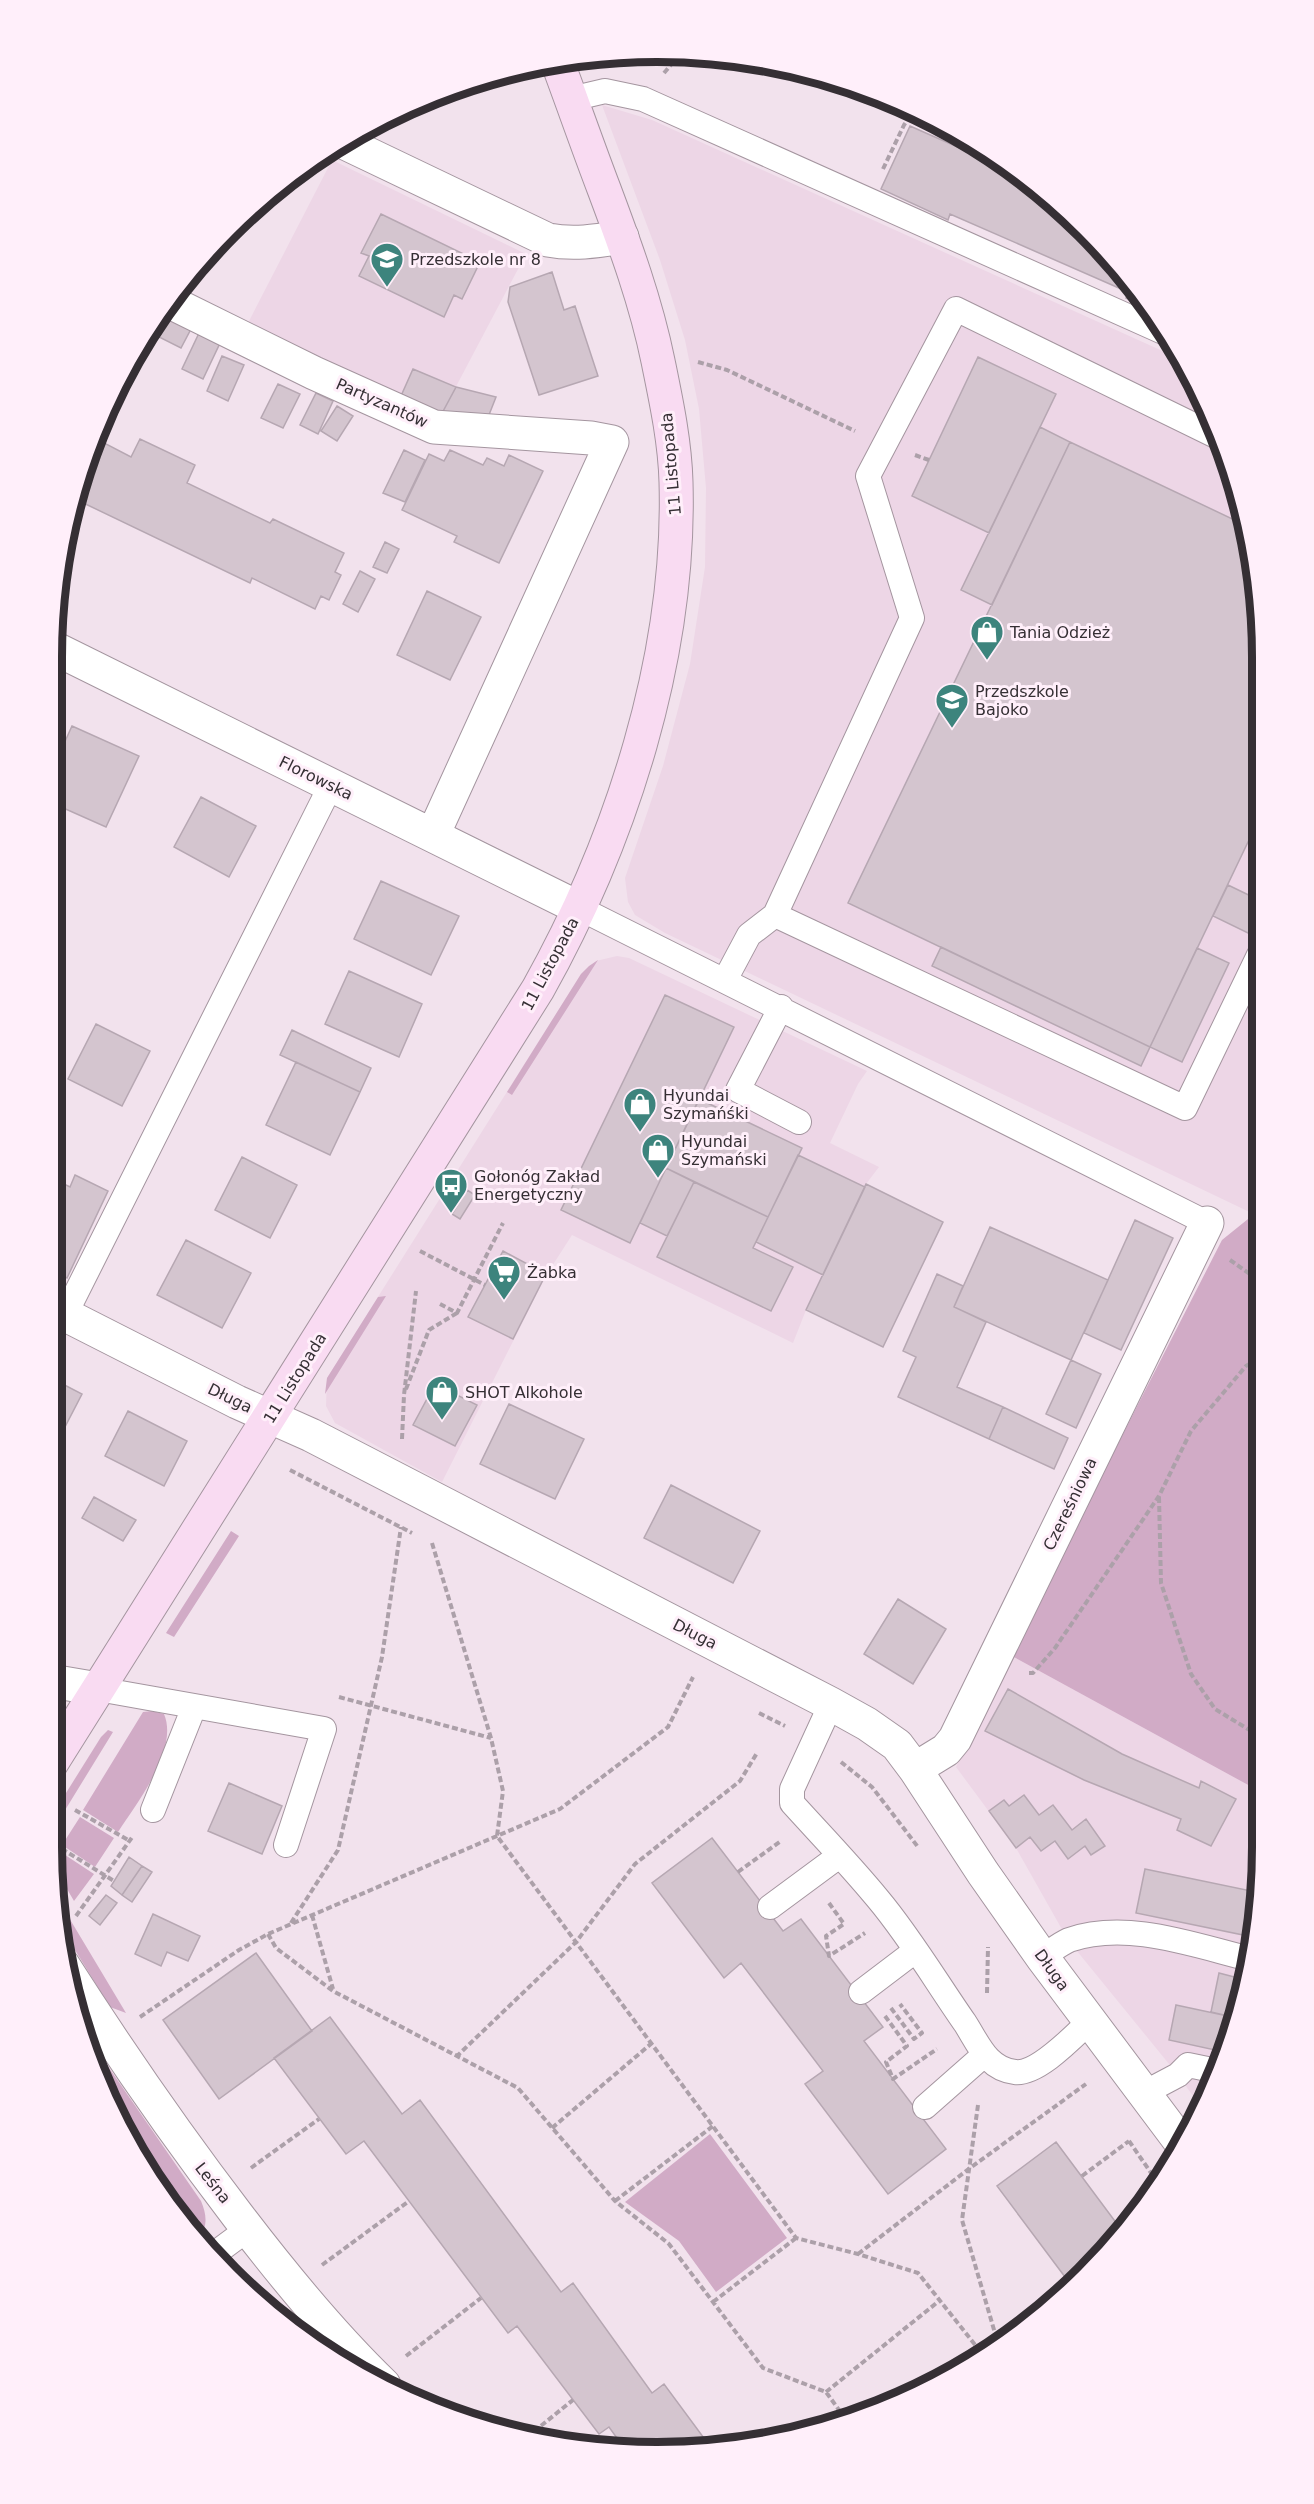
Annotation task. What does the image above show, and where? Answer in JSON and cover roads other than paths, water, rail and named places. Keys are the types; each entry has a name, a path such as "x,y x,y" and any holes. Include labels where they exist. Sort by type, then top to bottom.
{"street":[{"name":"11 Listopada","path":"62,1746 505,1044 559,951 614,825 648,711 666,623 676,524 676,479 671,435 658,360 644,303 560,70"},
{"path":"351,146 548,240 563,243 586,243 622,237"},
{"name":"Partyzantów","path":"177,305 434,427 591,438 612,442 433,835"},
{"name":"Florowska","path":"62,652 579,908"},
{"name":"Czereśniowa","path":"915,1769 932,1761 950,1744 1207,1223"},
{"name":"Długa","path":"62,1313 311,1435 831,1704 867,1724 897,1745 1042,1957 1177,2137"},
{"path":"62,1683 98,1689"},
{"name":"Leśna","path":"80,1991 170,2125 248,2229 295,2287 368,2368"}],"lane":[{"path":"571,99 605,91 643,99 1153,328"},
{"path":"724,980 750,934 775,915 912,618 868,476 956,309 1208,432"},
{"path":"62,1303 331,785"},
{"path":"579,908 781,1007 1207,1223"},
{"path":"775,915 1185,1108 1252,969"},
{"path":"781,1007 738,1090 799,1122"},
{"path":"98,1689 324,1729 286,1845"},
{"path":"831,1704 792,1789 792,1803 879,1900 984,2055 998,2066 1014,2072 1027,2072 1062,2047 1089,2022"},
{"path":"153,1810 194,1707"},
{"path":"770,1907 839,1856"},
{"path":"1042,1957 1068,1940 1110,1932 1147,1935 1242,1957"},
{"path":"861,1992 915,1951"},
{"path":"925,2107 984,2055"},
{"path":"1144,2093 1178,2075 1188,2065 1209,2069"},
{"path":"219,2250 248,2229"}],"place":[{"name":"Przedszkole nr 8","path":"387,288"},
{"name":"Tania Odzież","path":"987,661"},
{"name":"Przedszkole Bajoko","path":"952,729"},
{"name":"Hyundai Szymańśki","path":"640,1133"},
{"name":"Hyundai Szymański","path":"658,1179"},
{"name":"Gołonóg Zakład Energetyczny","path":"451,1214"},
{"name":"Żabka","path":"504,1301"},
{"name":"SHOT Alkohole","path":"442,1421"}]}
